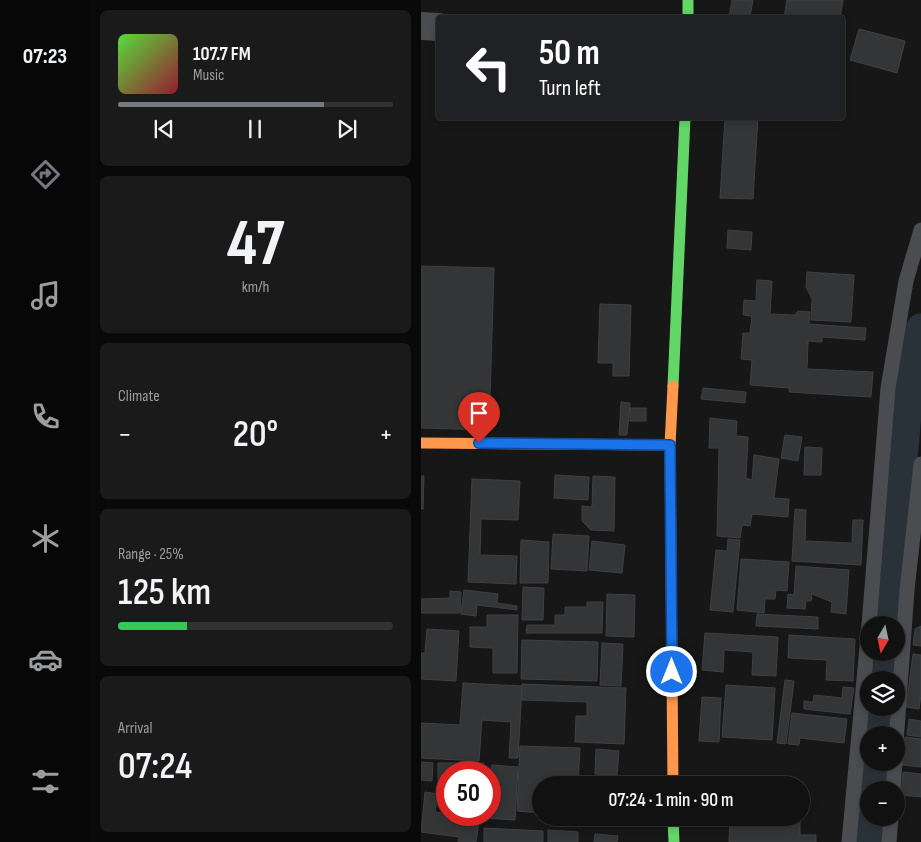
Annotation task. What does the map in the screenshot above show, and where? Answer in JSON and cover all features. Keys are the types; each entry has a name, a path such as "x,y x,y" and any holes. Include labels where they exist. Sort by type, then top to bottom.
{"main road":[{"path":"688,15 689,0"},
{"path":"673,776 670,445 685,120"},
{"path":"421,443 670,445"},
{"path":"673,826 673,842"}],"street":[{"path":"421,26 436,27"}],"lane":[{"path":"870,616 888,388 914,283 921,230"},
{"path":"897,726 907,590 921,464"},
{"path":"849,842 866,661"},
{"path":"889,842 890,826"}],"building":[{"path":"732,0 753,0 750,15 730,15"},
{"path":"787,0 843,0 840,15 784,15"},
{"path":"859,29 905,41 897,73 850,60"},
{"path":"725,120 758,120 753,199 720,198"},
{"path":"728,230 752,232 751,250 727,248"},
{"path":"421,266 494,268 489,430 421,428"},
{"path":"807,272 854,275 851,322 811,320 812,299 806,287"},
{"path":"757,280 772,281 770,314 795,315 798,311 810,312 809,324 866,328 865,340 822,337 822,342 808,341 807,369 873,372 871,397 789,392 789,388 750,385 752,360 741,359 743,333 750,333 752,316 743,315 744,300 756,301"},
{"path":"600,304 631,305 629,376 613,376 613,363 598,363"},
{"path":"703,388 746,392 745,403 701,399"},
{"path":"621,402 630,403 627,435 619,435"},
{"path":"630,408 646,408 646,421 630,421"},
{"path":"710,418 737,421 736,436 748,437 746,478 752,480 754,455 779,459 774,498 789,499 788,517 752,514 750,526 742,525 740,538 717,536 719,448 709,448"},
{"path":"785,435 802,437 798,461 781,458"},
{"path":"805,447 822,448 821,475 804,475"},
{"path":"555,475 589,477 588,500 554,498"},
{"path":"421,476 424,476 423,509 421,509"},
{"path":"593,476 615,477 614,531 591,530 582,521 582,506 592,507"},
{"path":"472,479 520,481 518,520 481,519 480,555 517,556 516,584 468,582"},
{"path":"795,509 806,510 805,541 852,543 853,520 863,520 861,565 792,561"},
{"path":"553,534 589,536 587,571 551,569"},
{"path":"728,539 740,540 733,612 710,610 716,550 727,551"},
{"path":"521,540 549,542 548,583 520,583"},
{"path":"592,541 625,545 622,573 589,570"},
{"path":"741,559 789,562 787,591 776,590 775,599 765,599 764,613 737,610"},
{"path":"796,566 849,570 846,614 831,612 832,602 812,594 811,601 806,601 805,609 787,608 788,594 794,595"},
{"path":"523,587 544,588 543,620 522,620"},
{"path":"464,590 498,594 497,603 517,606 517,610 477,605 476,616 461,614"},
{"path":"450,591 461,592 460,613 421,613 421,599 450,598"},
{"path":"607,594 635,595 634,637 606,636"},
{"path":"587,602 603,602 602,633 526,633 527,625 555,625 555,615 565,615 565,607 587,607"},
{"path":"757,614 818,617 818,629 756,626"},
{"path":"487,615 518,615 517,673 493,673 493,648 470,647 470,627 487,627"},
{"path":"921,626 921,646 913,645 915,629"},
{"path":"427,629 459,631 456,681 421,679 421,653 425,653"},
{"path":"705,633 778,637 776,676 752,675 753,652 724,650 723,672 702,670"},
{"path":"789,635 855,639 853,681 826,680 827,660 788,658"},
{"path":"522,640 598,642 597,681 521,679"},
{"path":"602,643 623,644 621,686 600,685"},
{"path":"913,654 921,655 919,709 906,707"},
{"path":"785,680 794,681 786,744 777,743"},
{"path":"463,683 522,686 518,758 509,758 511,722 482,720 479,761 421,758 421,723 460,725"},
{"path":"522,684 626,688 624,744 575,742 576,716 587,716 587,702 522,700"},
{"path":"726,685 775,688 772,740 722,737"},
{"path":"843,687 854,688 850,714 804,709 804,701 813,702 814,695 842,698"},
{"path":"702,697 721,698 719,742 699,741"},
{"path":"792,713 847,719 844,743 800,738 799,745 788,744"},
{"path":"909,719 921,721 921,737 907,735"},
{"path":"905,737 921,739 921,767 905,765"},
{"path":"520,746 580,748 578,776 532,776 532,812 517,811"},
{"path":"596,749 619,751 617,775 595,774"},
{"path":"421,762 433,763 432,781 421,780"},
{"path":"501,766 518,767 515,820 501,819"},
{"path":"903,772 921,774 921,797 905,795 905,781 902,781"},
{"path":"425,792 436,794 436,826 478,826 476,842 458,842 459,837 421,832"},
{"path":"730,826 800,826 800,835 816,835 816,842 729,842"},
{"path":"484,828 543,831 543,842 484,842"},
{"path":"548,830 578,832 578,842 548,842"},
{"path":"595,834 618,836 617,842 594,842"}],"waterway":[{"path":"889,616 908,389 921,329"},
{"path":"884,661 884,671"},
{"path":"879,726 880,716"},
{"path":"875,771 875,781"},
{"path":"869,842 870,826"}],"traffic: fast":[{"path":"688,0 688,15"},
{"path":"673,386 685,120"},
{"path":"673,826 674,842"}],"traffic: slow":[{"path":"673,386 670,445 673,776"},
{"path":"421,443 670,445"}],"route":[{"path":"479,443 670,445 672,672"}]}
